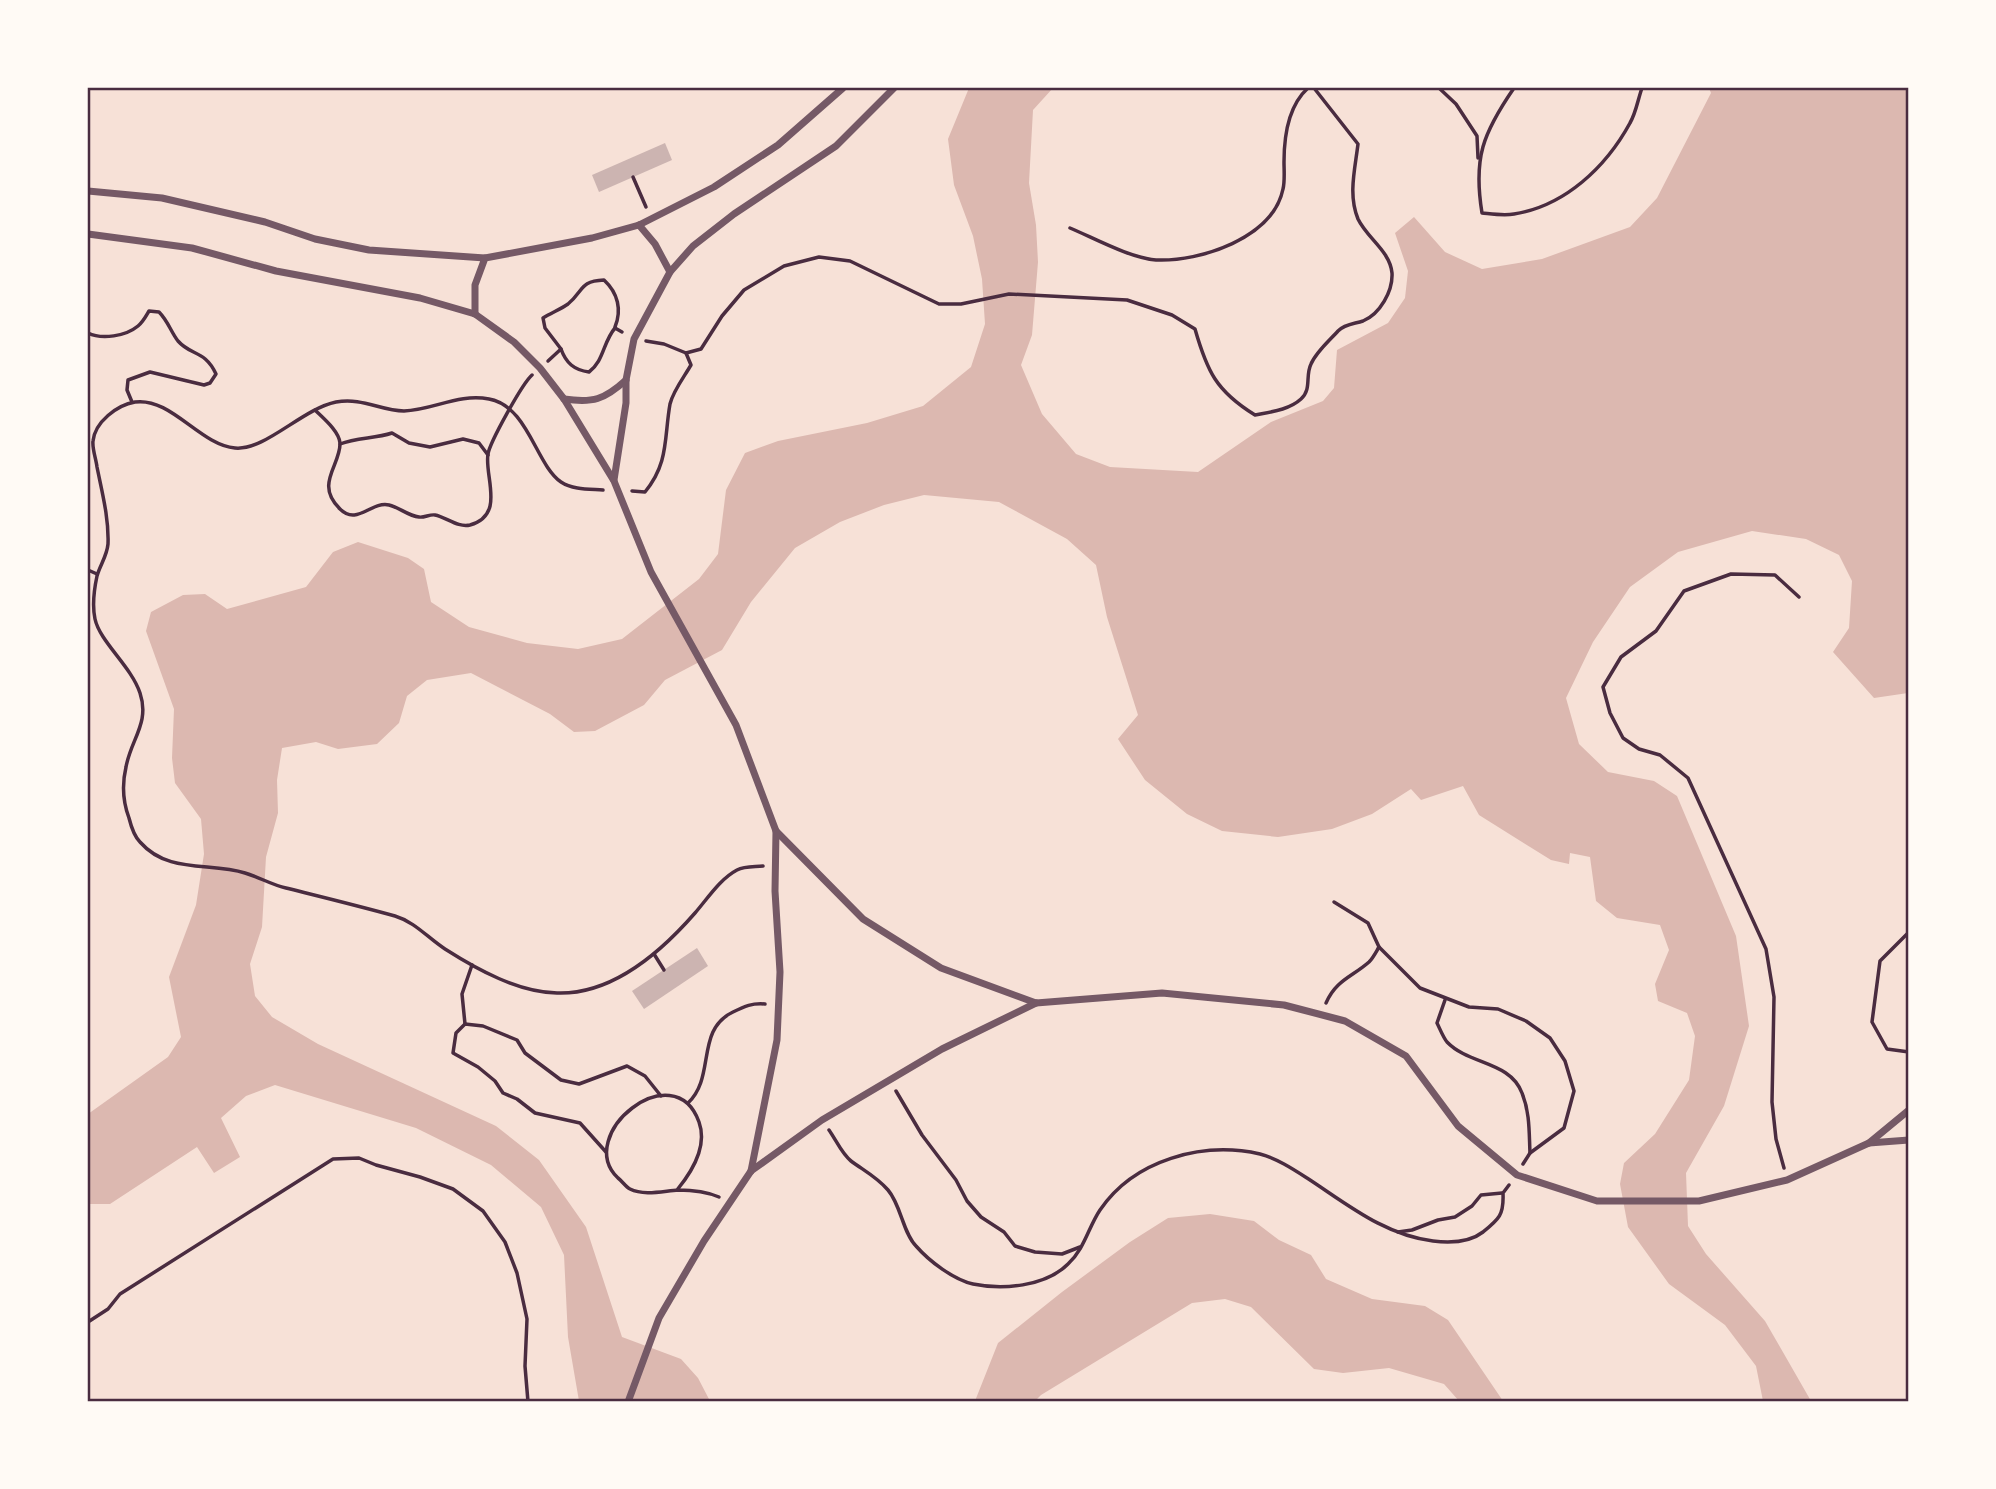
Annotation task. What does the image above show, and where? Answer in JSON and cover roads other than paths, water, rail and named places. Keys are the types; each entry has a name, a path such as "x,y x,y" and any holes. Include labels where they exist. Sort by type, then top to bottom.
{"street":[{"path":"88,191 162,198 265,222 315,239 369,250 485,258 592,238 639,225 714,187 778,145 843,88"},
{"path":"614,481 626,404 626,380 634,339 670,272 693,246 836,146 894,88"},
{"path":"639,225 655,244 670,272"},
{"path":"88,234 192,248 276,271 420,298 475,314 514,342 540,368 564,399 614,481 650,572 736,725 776,831 780,972 777,1040 751,1171"},
{"path":"475,314 475,285 485,258"},
{"path":"564,399 586,402 608,396 626,380"},
{"path":"776,831 863,919 941,968 1036,1003"},
{"path":"628,1402 659,1318 751,1171 822,1120 942,1049 1036,1003 1162,993 1284,1005 1345,1021 1406,1056 1458,1126 1517,1175 1597,1201 1699,1201 1787,1180 1869,1143 1909,1110"},
{"path":"1869,1143 1909,1140"}]}
